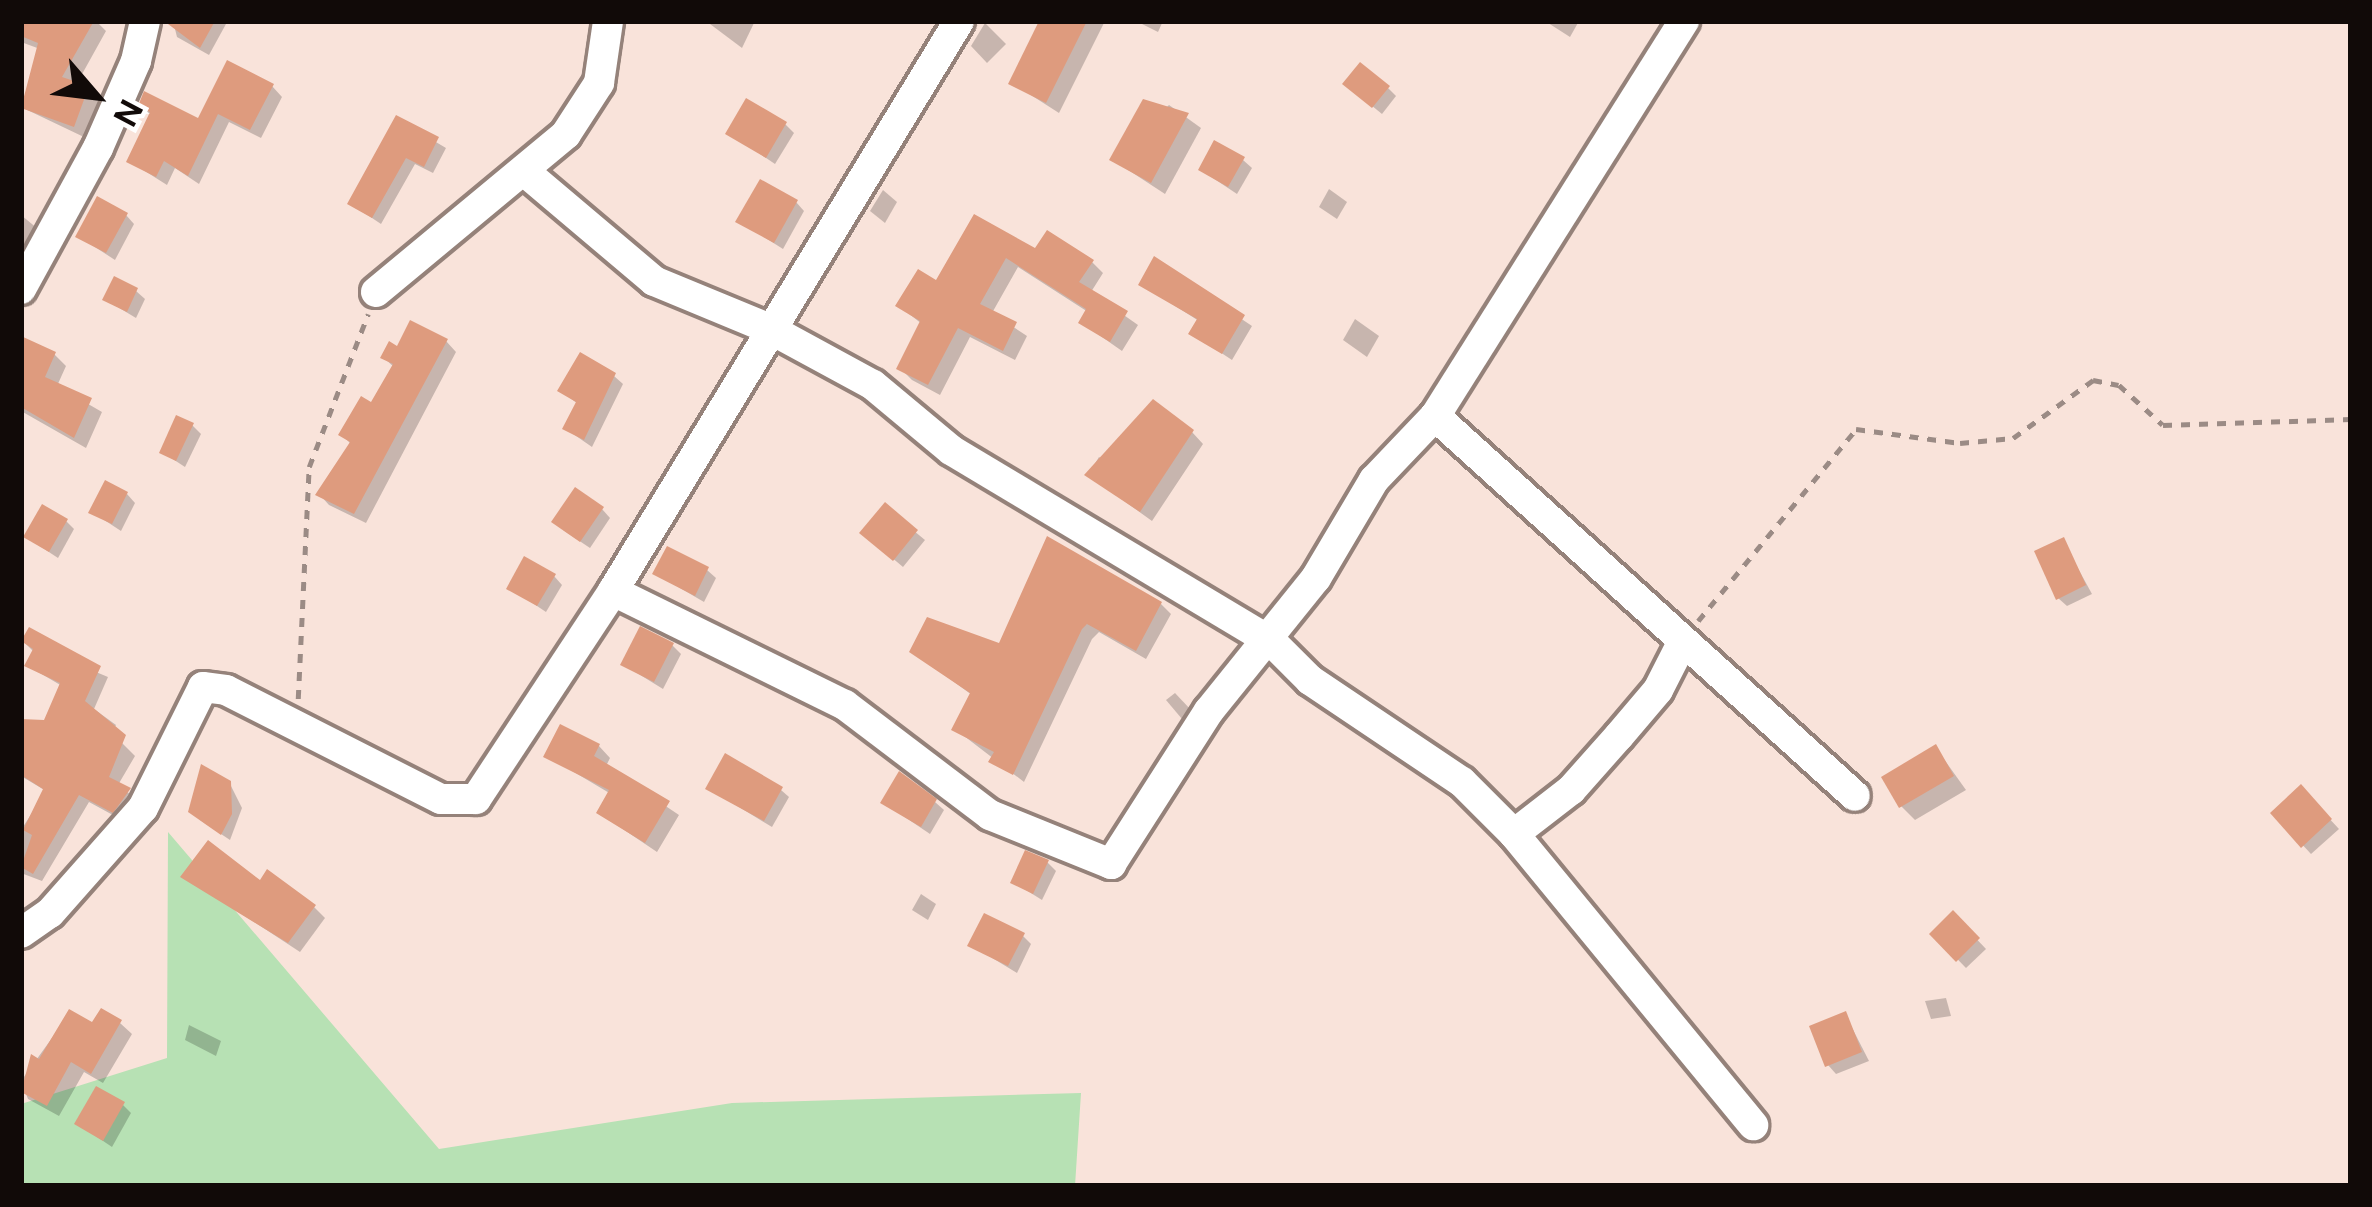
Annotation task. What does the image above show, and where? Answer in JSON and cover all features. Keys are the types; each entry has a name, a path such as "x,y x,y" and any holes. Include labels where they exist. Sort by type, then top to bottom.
{"street":[{"path":"21,289 98,148 136,61 145,21"},
{"path":"376,292 566,134 599,83 608,21"},
{"path":"21,933 50,913 143,808 203,687 297,725 441,799 476,799 613,591 959,21"},
{"path":"613,591 845,705 990,815 1102,865 1120,858 1209,711 1272,642 1374,480 1435,416 1684,21"},
{"path":"524,171 654,281 770,329 874,385 951,450 1120,546 1189,599 1272,642 1310,680 1462,782 1514,834 1753,1125"},
{"path":"1435,416 1855,796"},
{"path":"1514,834 1619,736 1658,690 1683,641"}],"path":[{"path":"297,725 309,467 376,292"},
{"path":"1683,641 1856,429 1960,443 2013,438 2093,380 2119,385 2163,425 2351,419"}],"green space":[{"path":"168,832 439,1149 732,1103 1081,1093 1075,1186 21,1186 21,1104 167,1058"}],"building":[{"path":"21,21 94,21 62,77 89,86 74,127 21,108 38,43 21,36"},
{"path":"164,21 215,21 200,48"},
{"path":"1039,21 1087,21 1046,103 1008,84"},
{"path":"227,60 274,84 250,130 218,114 188,176 164,161 156,177 126,162 150,112 138,106 144,91 198,118"},
{"path":"1360,62 1390,86 1372,108 1342,84"},
{"path":"746,98 787,122 766,158 725,134"},
{"path":"1143,99 1189,113 1151,183 1109,160"},
{"path":"396,115 439,137 424,167 406,158 372,218 347,204"},
{"path":"1214,140 1245,157 1228,187 1198,170"},
{"path":"760,179 798,200 774,243 735,222"},
{"path":"97,196 128,213 106,253 75,237"},
{"path":"974,214 1035,248 1047,230 1094,260 1079,282 1128,311 1110,342 1078,323 1086,309 1006,258 980,304 1017,322 1003,351 958,328 928,385 896,369 920,321 895,306 918,269 936,280"},
{"path":"1154,256 1245,315 1222,354 1188,334 1197,319 1138,285"},
{"path":"114,276 138,288 127,312 102,300"},
{"path":"410,320 448,339 354,514 315,495 350,442 338,435 361,396 371,402 393,364 380,358 389,341 397,346"},
{"path":"21,336 56,352 45,377 92,398 74,438 21,407"},
{"path":"580,352 616,373 584,440 562,429 576,402 557,391"},
{"path":"1153,399 1194,430 1140,512 1084,475"},
{"path":"176,415 194,423 176,461 159,453"},
{"path":"105,480 128,492 112,524 88,513"},
{"path":"575,487 604,507 580,542 551,522"},
{"path":"885,502 918,530 893,561 859,533"},
{"path":"42,504 68,519 49,552 23,537"},
{"path":"1047,536 1162,602 1136,651 1087,624 1082,629 1013,775 988,762 994,752 951,730 970,693 909,652 927,617 999,643"},
{"path":"2064,537 2086,585 2056,600 2034,551"},
{"path":"667,546 709,567 695,596 652,574"},
{"path":"524,556 556,574 537,606 506,589"},
{"path":"640,626 674,643 654,682 620,665"},
{"path":"29,627 101,666 85,701 126,735 109,777 131,788 113,813 79,795 33,874 21,867 32,835 23,830 43,789 21,775 21,719 44,720 60,683 24,666 33,649 21,641"},
{"path":"560,724 600,744 594,756 670,801 645,843 596,813 609,790 543,757"},
{"path":"1936,744 1954,776 1899,808 1881,777"},
{"path":"725,753 783,787 764,821 705,789"},
{"path":"201,764 231,781 232,814 221,835 188,812"},
{"path":"899,771 937,799 921,827 880,803"},
{"path":"2301,784 2332,819 2301,848 2270,813"},
{"path":"208,840 260,880 267,869 316,905 288,943 180,877"},
{"path":"1025,850 1049,860 1033,894 1010,883"},
{"path":"1953,910 1980,938 1956,962 1929,934"},
{"path":"984,913 1025,933 1008,966 967,946"},
{"path":"101,1008 122,1020 91,1074 71,1062 47,1106 21,1092 31,1054 39,1059 69,1009 92,1022"},
{"path":"1846,1011 1862,1052 1825,1067 1809,1026"},
{"path":"96,1086 125,1102 103,1141 74,1124"}]}
